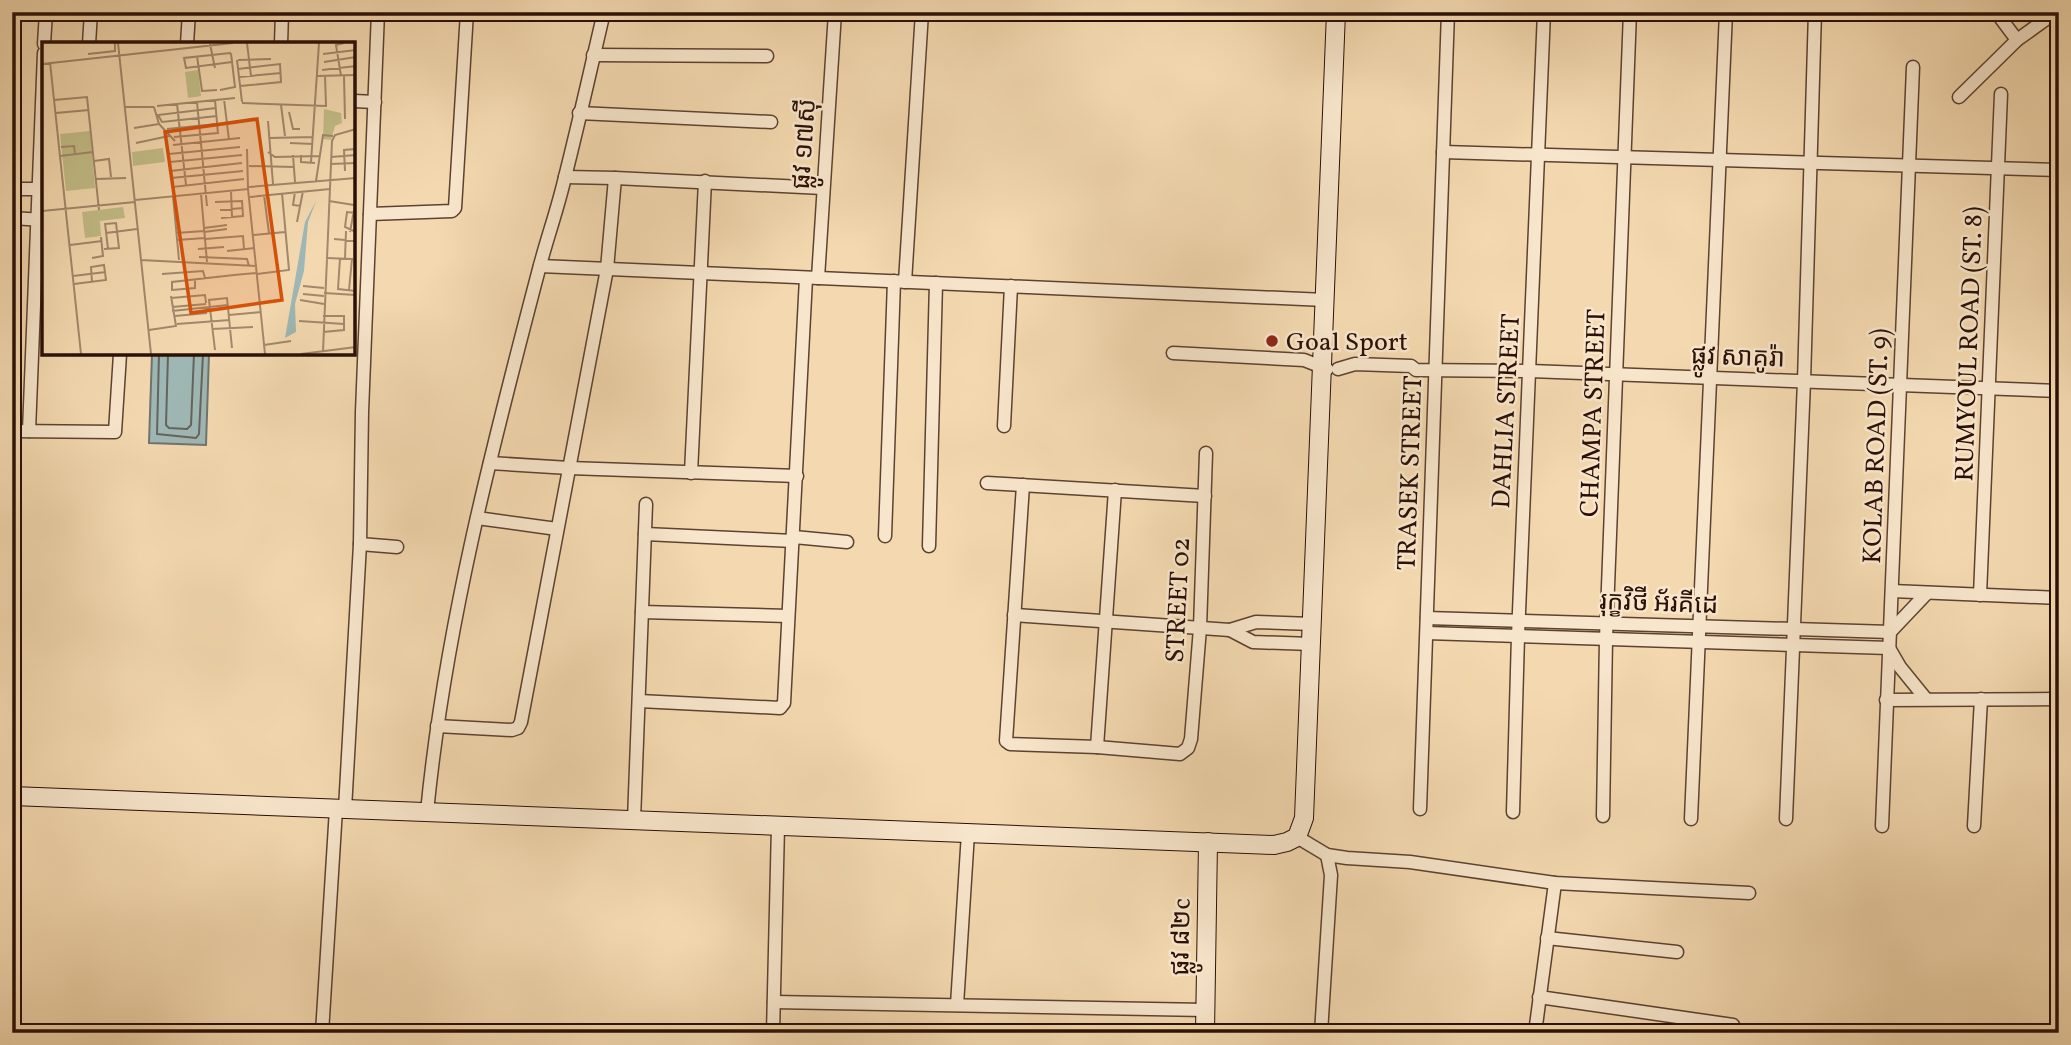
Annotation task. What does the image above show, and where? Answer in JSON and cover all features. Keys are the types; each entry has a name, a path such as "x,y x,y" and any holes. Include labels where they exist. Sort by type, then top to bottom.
{"street":[{"path":"44,42 46,12"},
{"path":"89,42 91,12"},
{"path":"187,42 189,12"},
{"path":"281,42 282,12"},
{"path":"323,1033 360,544 362,412 378,12"},
{"path":"370,214 452,211 455,208 467,12"},
{"path":"428,812 437,726 477,518 565,177 604,12"},
{"name":"ផ្លូវ ១៧ស៊ី","path":"639,701 780,708 784,703 797,476 812,278 823,188 835,12"},
{"path":"885,536 900,282 922,12"},
{"path":"12,796 1274,845 1297,837 1304,818 1312,624 1330,369 1325,300 1336,12"},
{"name":"TRASEK STREET","path":"1420,809 1448,12"},
{"name":"DAHLIA STREET","path":"1513,812 1544,12"},
{"name":"CHAMPA STREET","path":"1603,816 1606,639 1630,12"},
{"path":"1691,819 1726,12"},
{"path":"1786,819 1804,381 1815,12"},
{"path":"1996,12 2017,40"},
{"path":"1959,97 2017,40 2056,12"},
{"path":"593,55 767,56"},
{"name":"KOLAB ROAD (ST. 9)","path":"1882,826 1913,67"},
{"name":"RUMYOUL ROAD (ST. 8)","path":"1980,595 2001,94"},
{"path":"355,101 375,102"},
{"path":"579,113 771,122"},
{"path":"29,431 38,322 42,121"},
{"path":"1443,152 2059,170"},
{"path":"565,177 615,177 823,188"},
{"path":"437,726 512,730 518,728 607,269 615,177"},
{"path":"691,473 705,181"},
{"path":"12,189 40,189"},
{"path":"12,218 40,219"},
{"path":"540,266 1325,300"},
{"path":"929,547 936,283"},
{"path":"1004,426 1011,286"},
{"name":"ផ្លូវ សាគូរ៉ា","path":"1173,353 1304,360 1330,369 1354,373 1411,374 1416,370"},
{"path":"12,431 115,432 120,355"},
{"name":"ផ្លូវ សាគូរ៉ា","path":"1330,369 1354,364 1411,366 1416,370 1530,371 2059,391"},
{"name":"STREET 02","path":"1097,747 1180,754 1188,748 1200,628 1206,453"},
{"path":"490,463 797,476"},
{"path":"987,482 1205,496"},
{"path":"1023,485 1006,741 1010,744 1097,747 1115,491"},
{"path":"634,820 646,504"},
{"path":"477,518 557,528"},
{"path":"645,534 847,542"},
{"path":"360,544 397,547"},
{"path":"1892,591 2059,598"},
{"path":"1890,632 1927,593"},
{"path":"642,612 788,616"},
{"path":"1014,615 1200,628 1230,631 1253,642 1311,644"},
{"name":"រុក្ខវិថី អ័រគីដេ","path":"1427,618 1890,632"},
{"path":"1230,631 1256,622 1312,624"},
{"name":"រុក្ខវិថី អ័រគីដេ","path":"1427,633 1889,648"},
{"path":"1889,648 1900,667 1926,699"},
{"path":"1886,699 2059,699"},
{"path":"1974,826 1981,699"},
{"path":"773,1033 778,826"},
{"path":"957,1005 968,833"},
{"path":"1297,837 1327,855 1347,858 1410,862 1555,883 1749,893"},
{"name":"ផ្លូវ ៨២c","path":"1205,1033 1208,842"},
{"path":"1321,1033 1331,875 1327,855"},
{"path":"1535,1033 1555,883"},
{"path":"1547,938 1677,952"},
{"path":"1539,997 1733,1025"},
{"path":"774,1002 1205,1010"}],"water":[{"path":"152,355 209,355 206,445 149,443"}],"place":[{"name":"Goal Sport","path":"1272,341"}]}
